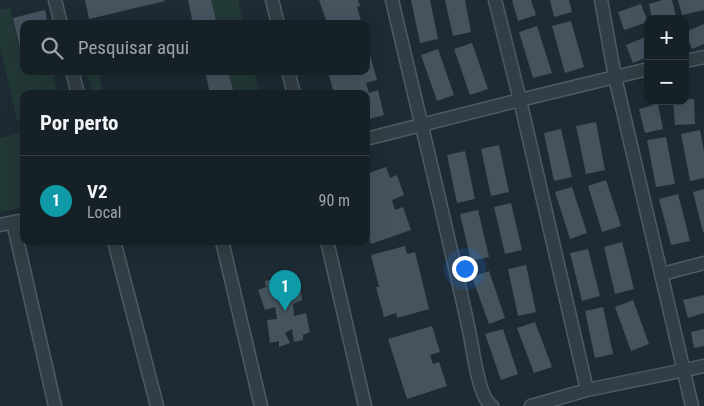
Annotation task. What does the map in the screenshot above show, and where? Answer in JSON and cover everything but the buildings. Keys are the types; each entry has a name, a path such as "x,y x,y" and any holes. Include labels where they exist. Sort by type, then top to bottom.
{"street":[{"path":"55,0 59,20"},
{"path":"272,0 277,20"},
{"path":"392,0 480,386 488,404 492,406"},
{"path":"495,0 587,390"},
{"path":"601,0 615,77 692,406"},
{"path":"689,60 704,58"},
{"path":"370,138 644,70"},
{"path":"73,75 77,90"},
{"path":"289,75 293,90"},
{"path":"0,225 18,221"},
{"path":"23,245 55,406"},
{"path":"115,245 157,406"},
{"path":"223,245 261,406"},
{"path":"328,245 365,406"},
{"path":"662,274 704,263"},
{"path":"531,406 587,390 704,366"}],"green space":[{"path":"211,0 238,0 242,20 216,20"},
{"path":"10,8 20,50 20,75 53,75 57,90 20,90 20,119 17,120 0,47 0,10"},
{"path":"88,75 99,75 102,90 91,89"},
{"path":"229,75 255,75 258,90 233,90"},
{"path":"20,133 20,208 0,212 0,138"}],"place":[{"name":"V2","path":"285,311"}]}
